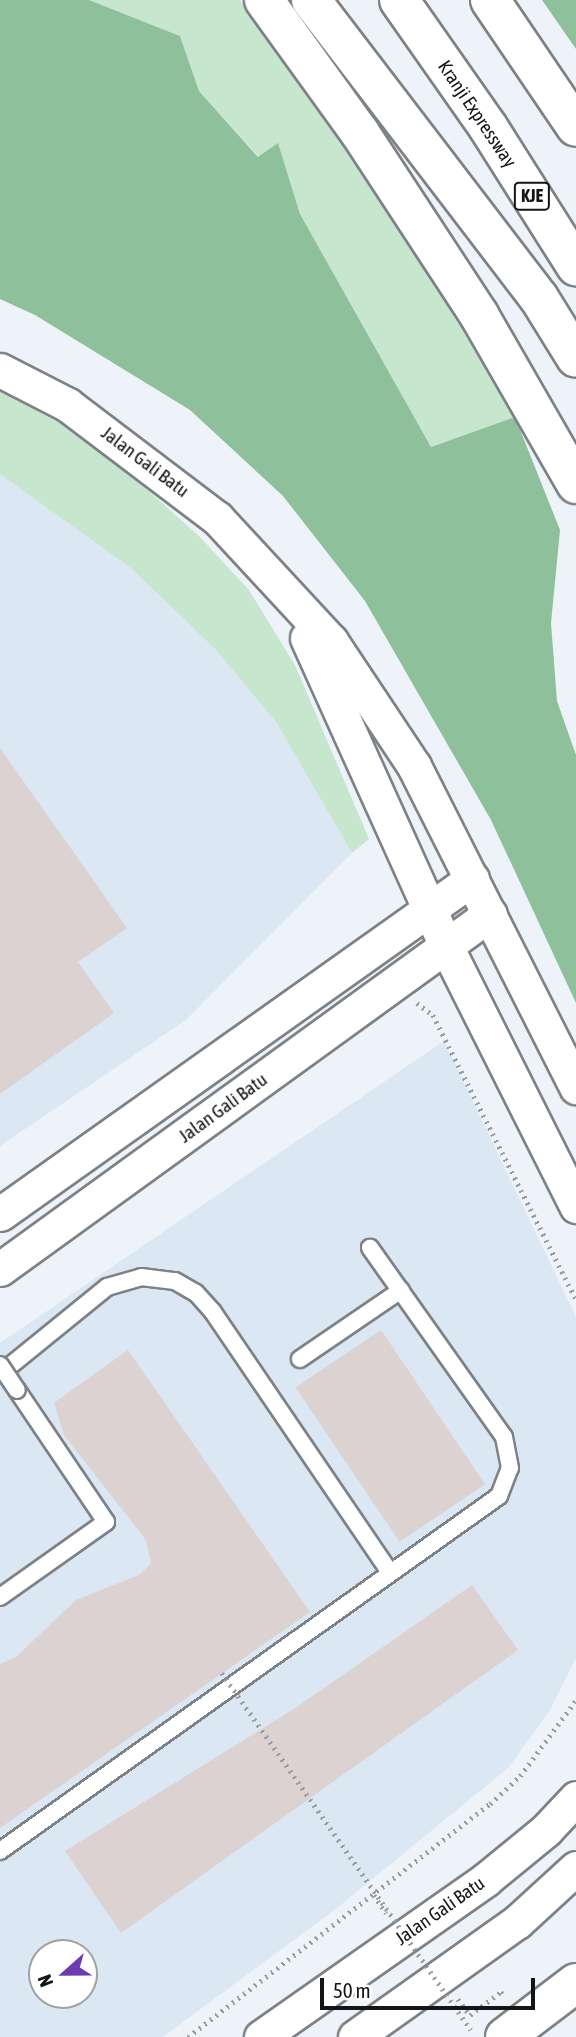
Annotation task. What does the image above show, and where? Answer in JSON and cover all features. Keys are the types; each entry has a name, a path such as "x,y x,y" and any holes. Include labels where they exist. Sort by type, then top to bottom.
{"main road":[{"path":"264,0 360,133 479,315 576,484"},
{"path":"311,0 401,113 539,298 576,358"},
{"name":"Kranji Expressway","path":"398,0 488,127 576,266"},
{"path":"490,0 576,127"},
{"path":"488,2034 576,1983"}],"street":[{"name":"Jalan Gali Batu","path":"0,370 68,405 143,458 217,518 331,641 399,743 472,879 576,1087"},
{"name":"Jalan Gali Batu","path":"272,579 317,654 446,946 576,1206"},
{"path":"0,1214 428,907 472,879"},
{"name":"Jalan Gali Batu","path":"0,1269 490,915"},
{"name":"Jalan Gali Batu","path":"261,2037 485,1880 546,1830 576,1798"},
{"path":"355,2037 517,1922 576,1868"}],"lane":[{"path":"0,1851 389,1571 499,1496 510,1468 507,1445 490,1414 370,1248"},
{"path":"0,1374 107,1287 141,1277 175,1281 195,1293 213,1312 389,1571"},
{"path":"300,1359 401,1290"},
{"path":"0,1365 106,1522 0,1597"}],"path":[{"path":"404,977 421,1010 433,1015 576,1299"},
{"path":"222,1673 488,2034"},
{"path":"188,2037 490,1804 535,1758 576,1700"}],"shaded area":[{"path":"0,474 132,569 216,650 276,722 352,853 186,1020 0,1146"},
{"path":"444,1041 576,1317 576,1658 550,1710 508,1768 337,1908 163,2037 0,2037 0,1343"}],"green space":[{"path":"0,0 89,0 180,36 199,91 258,157 278,143 300,214 431,447 515,417 560,530 551,623 557,701 576,755 576,1003 491,820 365,601 283,496 190,410 35,315 0,299"},
{"path":"89,0 240,0 360,159 515,417 431,447 300,214 278,144 259,157 199,91 180,36"},
{"path":"542,0 576,0 576,49"},
{"path":"0,391 60,423 132,476 200,537 249,590 295,665 369,839 352,853 276,722 216,650 132,569 0,474"}],"building":[{"path":"0,748 127,928 78,962 114,1013 0,1094"},
{"path":"381,1330 485,1484 400,1542 296,1388"},
{"path":"128,1350 310,1612 0,1828 0,1664 16,1657 76,1600 139,1575 151,1563 146,1540 64,1435 54,1403"},
{"path":"472,1585 518,1650 121,1933 65,1851 297,1707"}]}
